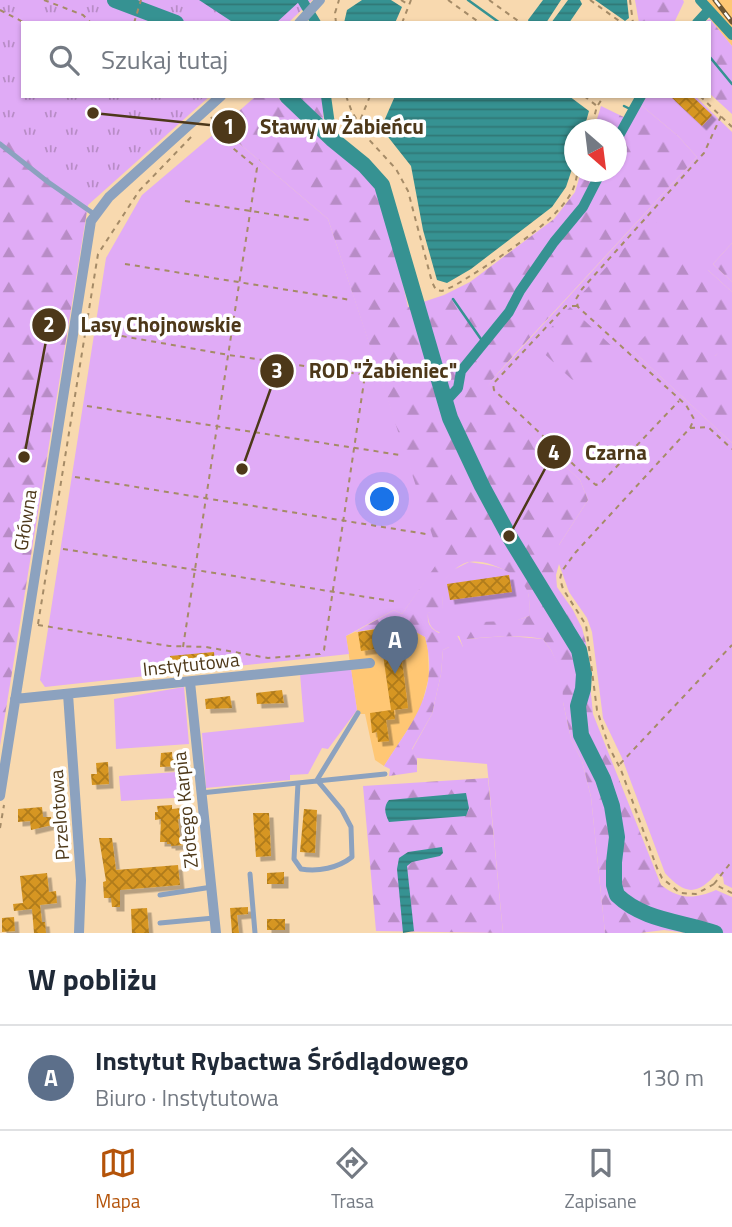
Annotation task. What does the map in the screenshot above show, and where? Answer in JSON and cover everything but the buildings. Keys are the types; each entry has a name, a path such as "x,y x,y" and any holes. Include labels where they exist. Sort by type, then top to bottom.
{"street":[{"path":"301,21 318,2"},
{"name":"Główna","path":"2,799 15,699 89,229 94,214 102,204 219,98"},
{"name":"Instytutowa","path":"15,699 370,663"},
{"name":"Złotego Karpia","path":"190,682 216,933"},
{"name":"Przelotowa","path":"68,694 82,880 79,933"}],"lane":[{"path":"0,144 94,214"},
{"path":"317,780 358,713"},
{"path":"201,793 385,774"},
{"path":"298,783 294,859 301,869 312,871 342,865 352,857 351,827 342,810 317,780"},
{"path":"250,873 255,933"},
{"path":"160,895 212,887"},
{"path":"160,923 214,918"}],"path":[{"path":"44,0 83,15 89,21"},
{"path":"134,21 141,0"},
{"path":"336,21 339,0"},
{"path":"401,0 410,5"},
{"path":"403,21 411,0"},
{"path":"448,0 477,21"},
{"path":"489,0 518,21"},
{"path":"590,0 619,21"},
{"path":"630,0 634,21"},
{"path":"0,10 21,21"},
{"path":"347,98 362,132 396,169 408,191 436,290 442,291 454,286 539,227 561,206 571,193 575,182"},
{"path":"359,123 369,98"},
{"path":"587,98 597,106"},
{"path":"594,119 603,98"},
{"path":"702,98 732,127"},
{"path":"183,648 257,168 228,144 205,110"},
{"path":"721,116 704,153 576,299 578,307 680,400 694,419 690,428 575,553 562,571 560,579 563,589 586,625 597,710 609,747 619,765 662,878 672,888 690,894 702,892 714,884 732,861"},
{"path":"36,631 98,254 139,191 195,132"},
{"path":"185,201 309,220"},
{"path":"125,264 351,300"},
{"path":"578,307 566,306 493,384 494,390 591,481 596,485 602,482 680,400"},
{"path":"48,627 183,648 206,647 268,658 320,654 324,650 365,375 94,332"},
{"path":"87,406 400,455"},
{"path":"690,428 708,426 732,449"},
{"path":"75,477 426,534"},
{"path":"63,549 398,602"},
{"path":"619,765 732,645"},
{"path":"0,828 2,799"},
{"path":"714,884 732,893"}],"shaded area":[{"path":"696,0 732,0 732,46 710,19"},
{"path":"410,628 425,637 429,677 420,711 384,766 375,760 365,714 360,714 357,710 346,636 355,632"}],"green space":[{"path":"0,0 9,0 22,21 21,98 208,98 88,205 0,746"},
{"path":"0,0 312,0 290,21 21,21 21,98 203,98 94,196 90,203 0,130"},
{"path":"635,0 684,2 675,21 639,21"},
{"path":"710,19 732,46 732,114 711,95 711,21 706,21"},
{"path":"254,98 278,98 324,142 365,174 384,198 408,307 444,295 470,282 554,219 575,192 578,182 627,182 627,119 597,119 601,106 632,121 641,105 678,136 697,157 514,355 491,381 486,392 580,480 588,500 559,545 556,575 557,587 573,610 586,643 593,714 661,885 681,896 701,895 716,890 732,897 732,933 664,930 605,933 591,797 582,761 571,739 563,702 562,675 551,650 543,639 533,637 466,639 465,627 473,624 513,621 529,616 529,596 524,586 503,569 484,562 468,562 457,568 442,583 443,607 439,611 428,613 429,623 439,633 445,626 453,627 463,647 457,652 449,647 443,650 432,714 412,749 417,758 417,772 389,776 390,769 384,766 421,706 426,690 429,657 425,637 399,627 355,632 394,610 402,614 440,559 328,219 221,128 219,121 239,111"},
{"path":"300,98 322,98 324,126"},
{"path":"646,98 697,98 732,132 732,243 713,264 732,282 732,292 708,270 720,351 715,356 632,350 732,443 732,888 724,884 723,877 717,873 703,886 691,890 679,886 665,873 622,758 603,718 592,632 587,618 569,592 559,564 559,545 588,500 580,480 485,392 491,381 697,157 678,136 641,105"},
{"path":"221,128 328,219 441,559 402,614 394,610 346,636 349,654 45,687 40,680 106,258 142,195"},
{"path":"652,218 701,264 666,301 617,256"},
{"path":"732,243 732,282 713,264"},
{"path":"612,261 660,306 625,343 578,298"},
{"path":"708,270 732,292 732,443 632,350 667,312 715,356 719,351 673,307"},
{"path":"570,307 617,351 582,389 535,345"},
{"path":"469,562 503,569 518,578 528,592 529,616 466,639 507,636 543,639 563,675 563,702 571,739 582,761 591,797 605,933 503,933 487,764 417,758 412,750 432,714 443,650 463,647 459,636 433,629 428,613 443,607 441,583 453,570"},
{"path":"351,669 357,710 328,749 322,748 308,774 290,775 290,780 206,788 202,733 304,722 300,674"},
{"path":"184,687 189,744 116,749 114,699"},
{"path":"191,771 192,797 121,801 119,776"},
{"path":"488,778 503,933 376,931 363,786"}],"water":[{"path":"199,0 301,0 278,21 231,21"},
{"path":"362,0 391,0 402,7 396,21 344,21 347,10"},
{"path":"543,0 561,0 547,21 528,20"},
{"path":"568,0 580,0 582,4 570,21 552,21"},
{"path":"595,0 627,0 629,18 625,21"},
{"path":"394,98 572,98 589,111 587,119 564,119 564,182 568,182 552,207 471,269 447,283 437,280 423,230 411,166 381,128"},
{"path":"466,793 469,808 466,816 389,822 386,813 389,800"},
{"path":"442,847 443,853 440,856 412,862 407,866 414,931 403,933 397,869 399,858 408,852"}],"waterway":[{"path":"115,0 171,21"},
{"path":"302,0 315,21"},
{"path":"468,0 497,21"},
{"path":"700,0 732,35"},
{"path":"699,21 708,11"},
{"path":"711,58 732,84"},
{"path":"289,98 364,165 382,185 450,418 509,536 579,650 584,674 578,706 581,735 603,779 612,806 617,837 614,862 617,895 628,904 651,915 715,933"},
{"path":"326,98 332,139"},
{"path":"627,121 640,98"},
{"path":"624,106 632,110"},
{"path":"445,402 458,388 461,371 509,312 520,291 554,242 583,207 596,182"},
{"path":"453,299 483,342"}],"railway":[{"path":"715,0 732,22"}],"place":[{"name":"Stawy w Żabieńcu","path":"93,113"},
{"name":"Lasy Chojnowskie","path":"24,457"},
{"name":"ROD \"Żabieniec\"","path":"242,469"},
{"name":"Czarna","path":"509,536"},
{"name":"Instytut Rybactwa Śródlądowego","path":"395,674"}]}
